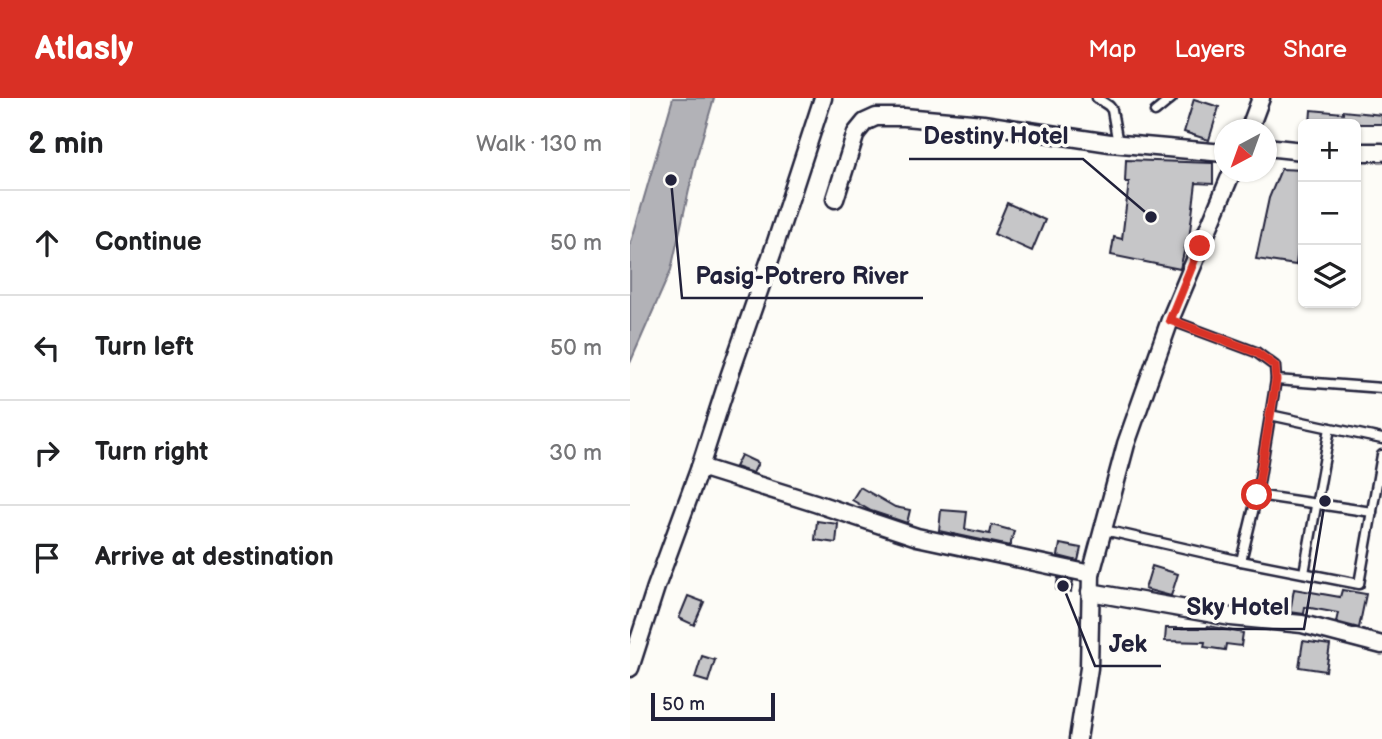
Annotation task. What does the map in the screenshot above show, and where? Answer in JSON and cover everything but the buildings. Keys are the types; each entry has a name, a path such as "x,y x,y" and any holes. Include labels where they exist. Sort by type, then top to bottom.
{"street":[{"path":"630,668 823,98"},
{"path":"1253,119 1261,98"},
{"path":"835,199 856,133 865,122 876,117 983,124 1118,144 1214,152"},
{"path":"1277,149 1298,151"},
{"path":"1361,152 1382,152"},
{"path":"1078,739 1089,668 1091,574 1126,444 1170,320 1228,182"},
{"path":"700,467 917,537 1091,574"},
{"path":"1090,592 1231,617 1302,624 1382,645"}],"lane":[{"path":"1097,98 1112,110 1118,144"},
{"path":"1155,111 1172,98"},
{"path":"1170,320 1256,352 1275,366 1276,380 1257,495 1241,562"},
{"path":"1276,380 1382,388"},
{"path":"1270,415 1382,439"},
{"path":"1304,573 1330,428"},
{"path":"1104,530 1241,562 1359,584 1382,455"},
{"path":"1257,495 1372,512"}],"shaded area":[{"path":"673,98 714,98 696,159 671,270 630,363 630,246"}],"place":[{"name":"Pasig-Potrero River","path":"671,180"},
{"name":"Destiny Hotel","path":"1151,217"},
{"name":"Sky Hotel","path":"1325,501"},
{"name":"Jek","path":"1063,586"}],"route":[{"path":"1200,246 1170,320 1256,352 1275,366 1276,380 1257,495"}]}
